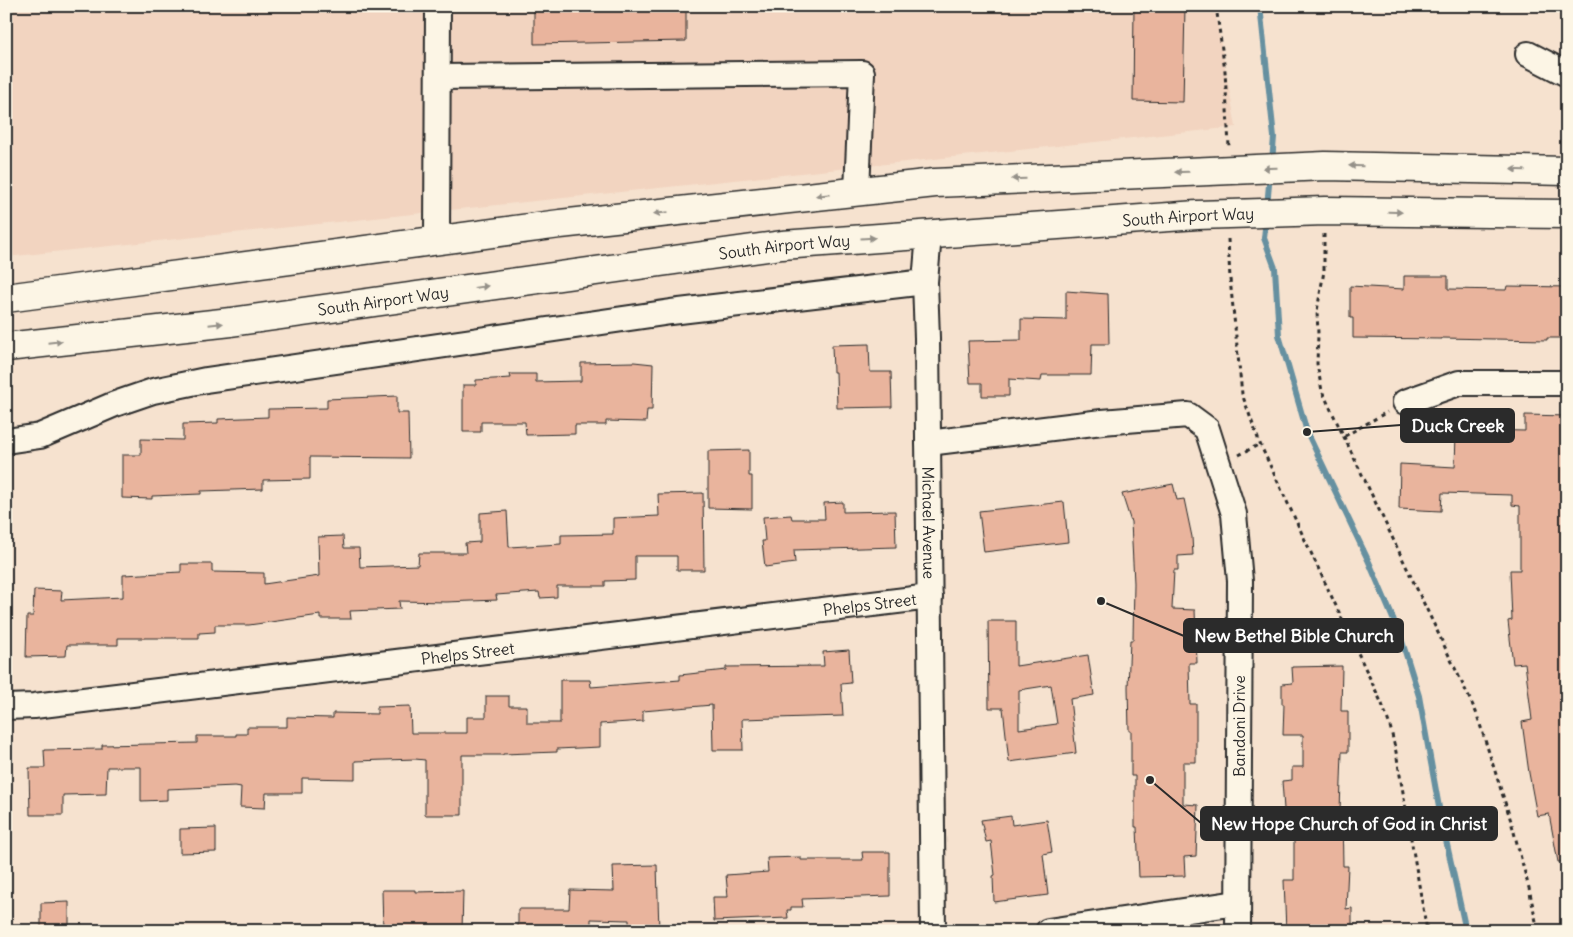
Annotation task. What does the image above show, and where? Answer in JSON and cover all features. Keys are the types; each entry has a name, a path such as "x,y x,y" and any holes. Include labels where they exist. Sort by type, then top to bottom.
{"main road":[{"path":"6,298 560,224 935,183 1325,166 1567,171"},
{"name":"South Airport Way","path":"6,347 230,322 782,245 1197,215 1318,211 1567,214"}],"street":[{"path":"437,240 438,6"},
{"path":"1528,54 1567,74"},
{"path":"438,77 862,73 857,191"},
{"name":"Michael Avenue","path":"929,234 925,282 933,931"},
{"path":"6,440 40,436 138,396 206,380 671,312 925,282"},
{"path":"1405,402 1459,383 1567,383"},
{"name":"Bandoni Drive","path":"928,443 1102,422 1188,415 1207,428 1234,514 1240,581 1238,931"},
{"name":"Phelps Street","path":"6,707 34,706 930,596"},
{"path":"1048,931 1237,904"}],"path":[{"path":"1216,6 1224,71 1230,170"},
{"path":"1318,211 1324,271 1317,311 1317,364 1322,390 1476,712 1530,888 1538,931"},
{"path":"1229,215 1227,248 1242,394 1260,444 1382,704 1396,752 1427,931"},
{"path":"1344,436 1405,402"}],"shaded area":[{"path":"6,6 1214,6 1236,127 6,257"}],"building":[{"path":"534,6 686,6 686,41 534,44"},
{"path":"1134,6 1185,6 1183,102 1133,101"},
{"path":"1404,276 1448,276 1448,289 1506,290 1507,286 1567,287 1567,338 1547,338 1547,340 1353,338 1353,318 1350,318 1350,286 1404,289"},
{"path":"1066,291 1108,294 1109,344 1092,344 1091,375 1042,375 1041,381 1009,379 1009,396 982,396 982,383 970,383 968,341 1021,340 1021,319 1066,320"},
{"path":"869,344 870,372 891,372 892,407 837,408 836,372 833,372 832,345"},
{"path":"634,362 653,364 652,410 647,410 646,422 606,421 606,425 575,425 575,434 526,435 525,422 481,422 481,432 463,432 463,385 476,385 476,380 511,378 510,374 536,374 536,382 581,381 581,363"},
{"path":"397,396 397,413 408,413 409,458 310,457 310,479 263,480 263,489 201,491 201,494 152,496 152,499 122,498 122,455 141,455 141,439 183,440 183,424 218,423 218,419 268,417 268,409 327,408 327,399"},
{"path":"1525,415 1567,416 1567,861 1558,862 1549,814 1537,816 1522,722 1532,720 1525,663 1513,664 1508,621 1512,620 1510,570 1520,570 1520,506 1512,505 1512,495 1442,493 1441,511 1399,509 1400,464 1455,467 1456,433 1475,433 1475,430 1525,431"},
{"path":"749,450 749,476 752,476 752,509 708,508 708,451"},
{"path":"1173,484 1177,500 1184,499 1192,537 1193,555 1178,556 1178,570 1174,570 1172,609 1195,610 1197,663 1189,663 1190,704 1196,704 1196,762 1183,762 1183,804 1198,805 1196,856 1184,857 1185,876 1139,877 1137,827 1135,827 1135,776 1131,776 1131,731 1129,731 1128,687 1130,640 1133,640 1134,583 1131,522 1122,494"},
{"path":"703,493 704,570 677,570 677,556 635,556 635,580 605,581 605,586 557,586 557,597 540,598 539,592 496,595 497,600 399,601 400,609 350,611 351,619 320,619 320,615 249,625 215,625 215,632 199,633 199,638 118,638 118,645 67,645 66,656 26,657 27,616 33,616 34,590 62,591 61,600 123,597 123,575 181,572 181,564 212,564 212,572 264,573 264,584 319,576 318,537 343,536 344,548 359,548 360,567 418,565 419,553 466,553 465,543 480,542 480,513 507,511 509,547 561,544 561,535 613,534 613,518 659,516 658,494"},
{"path":"843,502 843,512 895,511 896,547 794,550 795,563 765,567 762,541 765,541 763,517 791,515 792,519 825,519 824,503"},
{"path":"1064,502 1068,542 984,552 979,511"},
{"path":"988,621 1016,621 1016,666 1088,655 1094,695 1070,699 1076,753 1009,762 1003,708 989,708","holes":["1051,685 1057,724 1019,729 1019,690"]},
{"path":"849,650 851,683 841,684 843,716 742,719 743,750 713,750 712,705 643,711 643,721 600,724 600,747 557,749 557,752 462,755 462,815 425,815 425,760 415,759 355,761 355,779 302,778 302,793 266,793 265,808 240,807 241,787 235,786 167,789 167,800 141,801 141,767 107,767 106,794 63,795 63,815 30,815 29,768 45,768 44,750 102,749 102,745 197,743 197,736 236,736 236,734 247,734 247,727 287,727 287,717 333,718 333,713 377,714 377,707 410,706 411,733 467,733 467,717 486,717 486,696 509,696 509,706 527,706 527,723 560,723 560,680 590,680 591,687 680,680 680,675 726,670 726,667 824,666 823,652"},
{"path":"1342,666 1341,711 1348,711 1348,752 1342,752 1340,811 1342,810 1343,866 1348,866 1346,909 1352,908 1352,931 1286,931 1284,880 1294,880 1294,837 1286,837 1282,781 1292,780 1292,767 1303,767 1303,735 1283,735 1284,704 1282,704 1282,684 1293,683 1292,667"},
{"path":"1011,816 1012,825 1047,820 1052,852 1043,854 1048,895 994,902 993,876 995,875 991,841 986,842 981,820"},
{"path":"216,828 216,852 180,853 180,829"},
{"path":"862,852 890,852 890,896 802,899 803,907 791,907 791,910 787,910 788,918 714,921 713,897 728,897 726,875 768,872 767,858 801,857 801,860 863,860"},
{"path":"657,865 659,931 629,931 629,920 591,919 591,931 518,931 518,909 569,909 570,890 614,891 613,866"},
{"path":"382,890 415,890 415,892 463,891 462,931 383,931"},
{"path":"69,902 69,931 41,931 41,903"}],"waterway":[{"path":"1260,6 1274,137 1272,162"},
{"path":"1267,206 1270,174"},
{"path":"1266,219 1264,238 1275,268 1279,335 1307,432 1369,562 1400,635 1419,696 1440,813 1466,931"}],"place":[{"name":"Duck Creek","path":"1307,432"},
{"name":"New Bethel Bible Church","path":"1101,601"},
{"name":"New Hope Church of God in Christ","path":"1150,780"}]}
